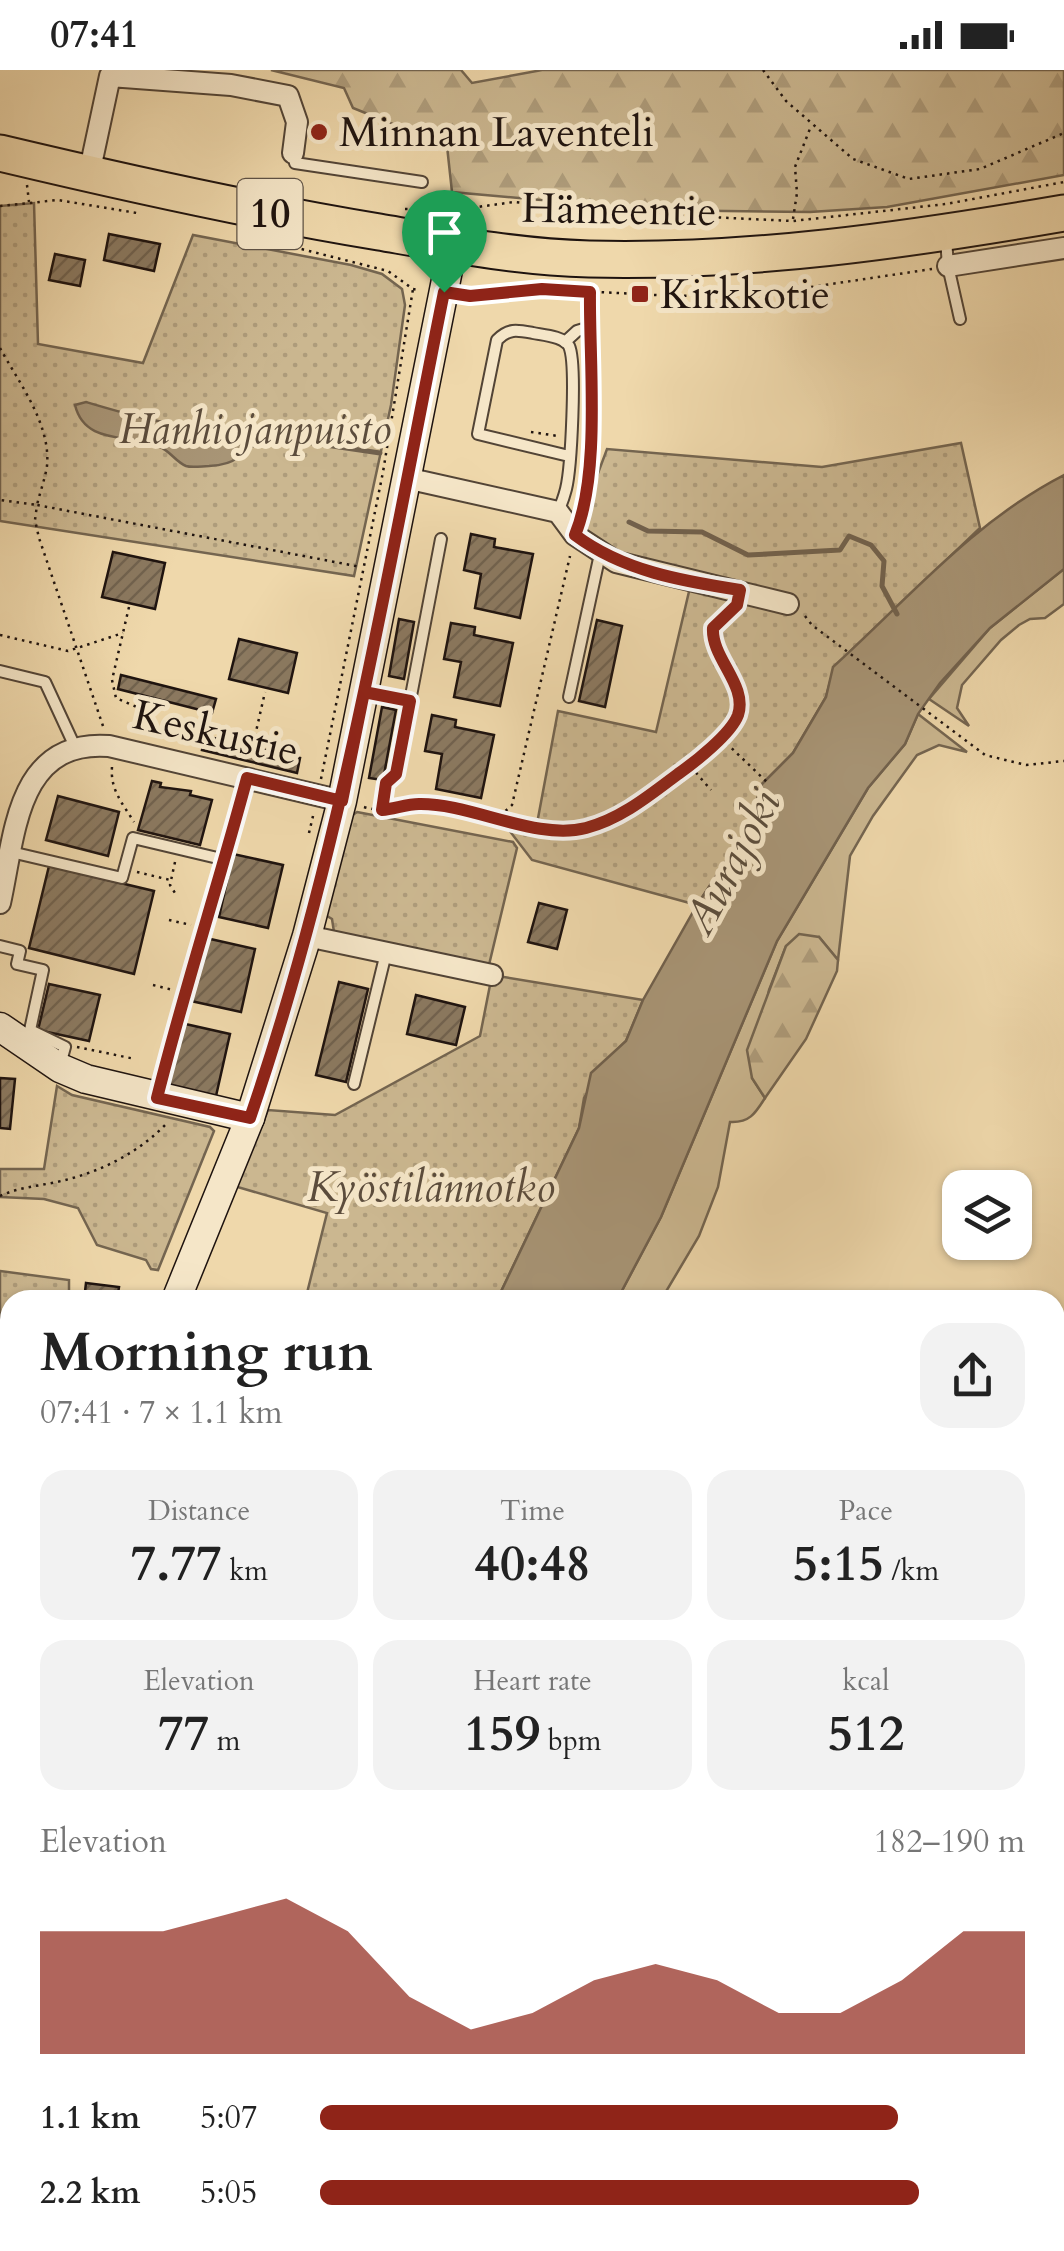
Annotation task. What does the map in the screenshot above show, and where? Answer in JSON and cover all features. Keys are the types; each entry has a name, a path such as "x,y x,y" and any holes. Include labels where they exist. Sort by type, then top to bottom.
{"highway":[{"name":"Hämeentie","path":"0,153 276,215 540,256 664,260 794,252 947,250 1064,212"}],"street":[{"path":"88,174 110,76 230,85 288,96 296,122 293,152"},
{"path":"180,1290 250,1118 349,802 364,692 452,245"},
{"path":"947,250 1064,248"},
{"path":"406,478 558,512 575,535 616,562 788,604"},
{"name":"Keskustie","path":"0,903 28,784 48,763 92,744 349,802"},
{"path":"307,936 492,975"},
{"path":"0,1027 114,1088 166,1106 250,1118"}],"lane":[{"path":"293,152 295,163 422,182"},
{"path":"947,250 960,319"},
{"path":"566,342 590,327"},
{"path":"566,342 514,329 497,340 478,434 570,456"},
{"path":"558,512 570,456 572,366 566,342"},
{"path":"396,774 441,540"},
{"path":"570,697 600,554"},
{"path":"0,671 44,682 76,749"},
{"path":"364,692 410,701"},
{"path":"166,1106 184,992 226,860 247,778"},
{"path":"11,852 122,878 133,838 226,860"},
{"path":"0,946 20,951 17,964 43,970 30,1030 62,1058"},
{"path":"354,1084 386,952"}],"path":[{"path":"763,70 811,125 853,159 909,179 980,169 1064,133"},
{"path":"793,221 796,166 811,125"},
{"path":"27,182 29,203"},
{"path":"391,208 448,210 514,202 602,212 793,221 946,204 1064,182"},
{"path":"0,206 58,200 146,214"},
{"path":"250,236 388,270 413,289 470,296 542,289 674,296 764,294 879,280 947,250"},
{"path":"498,818 512,805 587,494 590,292"},
{"path":"0,348 42,432 47,468 35,520 105,732"},
{"path":"523,430 570,437"},
{"path":"0,500 388,573"},
{"path":"349,802 382,810 420,804 556,830 585,828 634,807 690,766 720,738 738,714 738,692 712,640 713,628 737,605 740,590"},
{"path":"788,604 985,755 1026,765 1064,761"},
{"path":"129,608 112,680 116,698 139,708"},
{"path":"0,635 68,651 123,632"},
{"path":"255,736 266,692"},
{"path":"720,738 769,784"},
{"path":"114,757 111,779 134,822 133,838"},
{"path":"690,766 711,790"},
{"path":"382,810 386,783 396,774"},
{"path":"175,893 170,880 178,848"},
{"path":"168,920 202,928"},
{"path":"153,985 184,992"},
{"path":"62,1058 135,1059"},
{"path":"0,1196 110,1166 157,1134 166,1106"}],"green space":[{"path":"271,70 461,70 472,83 542,70 1064,70 1064,175 887,207 810,212 650,210 452,192 447,146 353,108 344,88"},
{"name":"Hanhiojanpuisto","path":"34,203 38,344 143,363 193,235 351,265 382,274 402,289 405,305 391,405 354,576 0,521 0,206"},
{"path":"961,443 980,528 834,667 826,697 793,753 762,784 748,828 697,905 532,860 499,817 536,829 558,711 656,732 691,583 575,535 607,449 822,467"},
{"path":"1064,569 1064,604 1045,618 1019,625 962,685 957,708 969,726 929,699 990,628"},
{"path":"918,714 967,752 939,745 917,755 873,816 850,856 838,960 819,937 786,946 769,990 752,1078 765,1098 751,1116 730,1122 718,1187 699,1236 667,1290 622,1290 661,1217 777,941 868,788 905,744"},
{"path":"357,812 513,842 517,848 488,969 334,932 332,919 322,913 347,819"},
{"path":"799,934 819,937 838,960 837,971 806,1039 765,1098 752,1078 747,1050 786,946"},
{"name":"Kyöstilännotko","path":"492,975 643,1000 626,1041 610,1057 584,1098 579,1128 502,1290 308,1290 327,1213 234,1186 268,1110 335,1115 480,1036"},
{"path":"57,1086 72,1095 214,1131 158,1270 151,1269 146,1260 97,1245 78,1208 44,1199 0,1197 0,1169 44,1169"},
{"path":"0,1271 69,1280 69,1290 0,1290"}],"water":[{"path":"86,402 173,424 248,429 246,446 233,461 186,466 160,447 98,433 88,427 75,405"},
{"name":"Aurajoki","path":"1064,475 1064,569 990,628 940,683 918,714 905,744 868,788 777,941 661,1217 622,1290 502,1290 579,1128 591,1073 626,1041 643,1000 697,905 748,828 762,784 793,753 826,697 833,667 971,538"}],"building":[{"path":"109,234 160,244 154,271 104,260"},
{"path":"55,254 85,260 80,286 49,280"},
{"path":"471,534 495,539 494,547 533,554 520,618 475,608 481,574 464,570"},
{"path":"113,552 165,563 155,609 102,597"},
{"path":"399,619 414,622 404,679 389,676"},
{"path":"597,620 622,626 605,707 579,701"},
{"path":"451,623 475,627 474,635 513,643 500,706 454,697 461,662 444,659"},
{"path":"239,639 297,653 288,693 229,679"},
{"path":"121,675 216,699 212,713 118,689"},
{"path":"382,707 396,710 383,780 369,778"},
{"path":"432,715 456,720 455,727 494,735 481,798 436,789 442,754 425,751"},
{"path":"205,736 300,758 297,773 202,750"},
{"path":"152,781 161,783 160,787 191,791 190,795 212,800 200,845 138,830"},
{"path":"58,796 119,812 108,856 46,840"},
{"path":"233,854 283,865 268,928 219,917"},
{"path":"49,866 154,891 134,974 29,948"},
{"path":"539,903 567,910 557,949 528,942"},
{"path":"206,938 255,949 241,1012 191,1001"},
{"path":"339,982 368,989 346,1082 316,1075"},
{"path":"49,984 100,995 89,1041 38,1030"},
{"path":"416,995 465,1007 456,1045 407,1034"},
{"path":"181,1023 230,1034 216,1096 167,1085"},
{"path":"0,1078 15,1079 10,1129 0,1128"},
{"path":"86,1283 119,1287 119,1290 85,1290"}],"waterway":[{"path":"248,446 285,439 380,453"},
{"path":"629,522 648,531 702,532 748,555 840,550 849,536 871,545 884,561 882,586 897,614"}],"place":[{"name":"Minnan Laventeli","path":"319,132"},
{"name":"Kirkkotie","path":"640,294"}],"route":[{"path":"444,292 342,801 307,936 250,1118 157,1098 247,778 342,801 364,692 410,701 396,774 386,783 382,810 420,804 556,830 585,828 634,807 690,766 720,738 738,714 738,692 712,640 713,628 737,605 740,590 616,562 575,535 583,516 589,464 590,292 542,289 470,296 444,292"}]}
